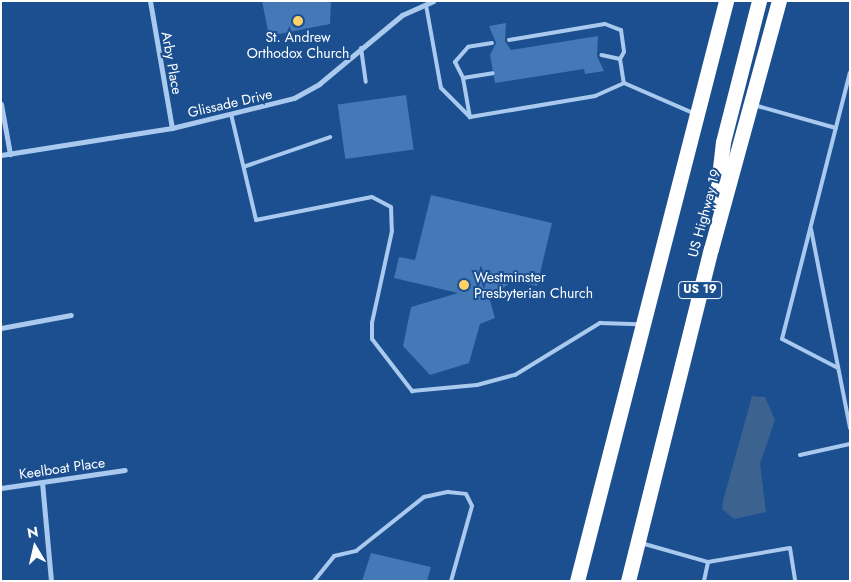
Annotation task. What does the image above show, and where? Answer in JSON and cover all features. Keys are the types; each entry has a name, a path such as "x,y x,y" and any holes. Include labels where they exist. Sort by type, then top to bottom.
{"highway":[{"path":"577,581 726,1"},
{"path":"711,249 723,142 759,1"},
{"name":"US Highway 19","path":"628,581 711,249 779,1"}],"street":[{"name":"Arby Place","path":"150,1 172,128"},
{"name":"Glissade Drive","path":"1,155 172,128 294,98 402,15 433,1"},
{"path":"1,104 10,154"},
{"path":"1,328 71,316"},
{"name":"Keelboat Place","path":"1,488 125,470"},
{"path":"42,482 51,581"}],"lane":[{"path":"426,4 441,88 470,117"},
{"path":"509,40 605,24 620,30 624,52 620,59 624,84"},
{"path":"470,117 463,78 457,72 458,54 492,43"},
{"path":"361,48 366,82"},
{"path":"601,55 620,59"},
{"path":"463,78 493,73"},
{"path":"838,368 782,339 850,73"},
{"path":"470,117 594,96 624,84 697,115"},
{"path":"751,105 836,128"},
{"path":"231,114 246,166 256,220 372,197 391,207 392,231 372,323 372,339 412,391 478,385 515,375 600,323 644,324"},
{"path":"246,166 330,137"},
{"path":"811,226 850,428"},
{"path":"800,455 850,444"},
{"path":"314,581 334,556 356,551 424,497 448,492 466,494 472,506 451,581"},
{"path":"638,542 708,562 790,548 796,581"},
{"path":"704,581 708,562"}],"water":[{"path":"752,396 765,397 775,420 760,464 766,512 734,519 722,509 723,501"}],"building":[{"name":"St. Andrew Orthodox Church","path":"262,1 331,1 330,24 269,36"},
{"path":"506,23 505,41 511,50 598,36 597,56 604,71 585,74 584,69 495,83 490,55 496,43 489,26"},
{"path":"406,95 414,149 345,159 338,105"},
{"name":"Westminster Presbyterian Church","path":"431,195 552,223 537,286 513,281 489,297 495,318 480,324 469,363 430,375 403,346 411,307 458,293 394,278 399,257 415,260"},
{"path":"371,553 431,567 427,581 362,581"}],"place":[{"name":"St. Andrew Orthodox Church","path":"298,21"},
{"name":"Westminster Presbyterian Church","path":"464,285"}]}
